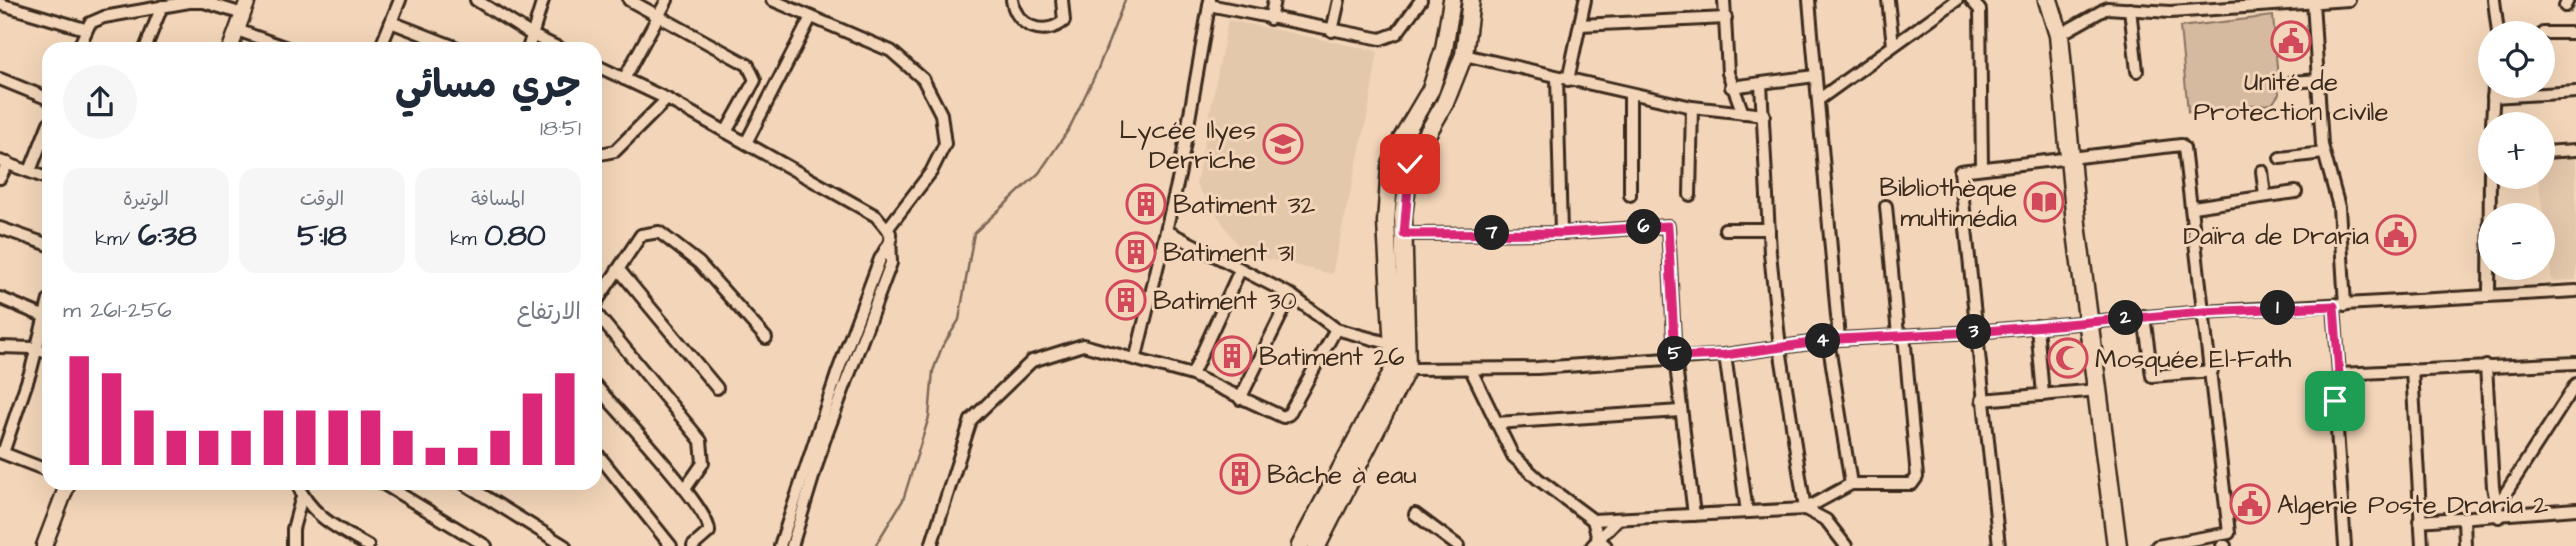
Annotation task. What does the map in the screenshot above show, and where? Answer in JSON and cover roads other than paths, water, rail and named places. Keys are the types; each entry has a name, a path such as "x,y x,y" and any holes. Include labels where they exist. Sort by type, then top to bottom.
{"main road":[{"path":"1300,546 1394,369 1395,345 1386,222 1390,167 1402,138 1431,89 1444,49 1452,0"},
{"path":"1317,546 1407,369 1404,234 1410,164 1446,103 1464,55 1471,0"},
{"path":"2048,0 2059,35 2070,156 2117,546"}],"street":[{"path":"383,42 400,0"},
{"path":"476,0 546,42"},
{"path":"530,42 543,0"},
{"path":"629,0 747,65 754,74 755,80 726,132"},
{"path":"624,79 667,0"},
{"path":"772,0 891,51 923,79 941,114 945,144 931,172 888,228"},
{"path":"1012,0 1023,23 1036,29 1054,29 1065,21 1062,0"},
{"path":"1270,19 1274,0"},
{"path":"1332,31 1339,0"},
{"path":"1136,357 1167,231 1210,3 1270,19 1332,31 1390,37 1410,18 1421,0"},
{"path":"1561,233 1563,79 1585,0"},
{"path":"1724,0 1731,87 1743,113"},
{"path":"1808,0 1818,100 1833,340 1851,484"},
{"path":"1888,0 1893,45"},
{"path":"1818,100 1957,0"},
{"path":"1971,0 1980,10 1982,167"},
{"path":"2059,35 2109,4 2130,9 2170,12 2349,0"},
{"path":"2494,0 2497,21"},
{"path":"80,42 85,29 95,19 197,2 245,7 236,42"},
{"path":"2313,2 2324,153 2339,207 2339,374 2335,401 2346,546"},
{"path":"0,4 85,29"},
{"path":"148,42 162,6"},
{"path":"2130,9 2137,71"},
{"path":"746,143 811,17"},
{"path":"1580,24 1726,18"},
{"path":"391,22 442,42"},
{"path":"2555,33 2576,33"},
{"path":"1464,55 1630,95 1692,107 1764,115"},
{"path":"602,68 667,99 746,143 876,216 888,228 891,263 824,441 792,546"},
{"path":"1731,87 1815,76"},
{"path":"0,79 42,96"},
{"path":"2292,82 2318,80"},
{"path":"1761,84 1769,229 1780,348 1805,509"},
{"path":"2555,92 2576,92"},
{"path":"1630,95 1630,195"},
{"path":"602,154 615,151 667,99"},
{"path":"1689,195 1692,107"},
{"path":"30,171 42,141"},
{"path":"1999,546 1960,171 2070,156 2183,146 2193,206 2203,312 2212,371 2225,542 2157,546"},
{"path":"2555,151 2576,150"},
{"path":"2280,158 2324,153"},
{"path":"0,178 4,162 42,176"},
{"path":"2262,171 2265,196"},
{"path":"2489,294 2490,189"},
{"path":"2193,206 2296,192"},
{"path":"1592,520 1805,509 1851,484 1915,482 1886,206"},
{"path":"1404,234 1561,233 1668,226 1675,357 1694,515"},
{"path":"0,228 42,242"},
{"path":"1725,229 1769,229"},
{"path":"1167,231 1291,295 1336,328 1395,345"},
{"path":"602,295 641,235 659,232 699,262 766,338"},
{"path":"780,546 838,370 880,259 891,240"},
{"path":"620,271 717,388"},
{"path":"1192,375 1240,271"},
{"path":"1407,369 1537,368 1725,355 1833,340 1975,332 2144,316 2576,290"},
{"path":"1240,398 1291,295"},
{"path":"0,298 42,316"},
{"path":"2144,316 2152,376 2212,371"},
{"path":"42,320 31,370 1,452 42,468"},
{"path":"602,321 701,441 703,463 685,489"},
{"path":"2037,326 2043,395"},
{"path":"931,546 971,420 1032,361 1083,345 1136,357 1192,375 1277,417 1289,414 1336,328"},
{"path":"0,347 42,351"},
{"path":"1725,355 1747,512"},
{"path":"2339,374 2576,362"},
{"path":"2486,366 2497,513"},
{"path":"1471,370 1513,456 1538,480 1592,520 1599,544"},
{"path":"2412,370 2421,546"},
{"path":"2497,513 2576,384"},
{"path":"1982,400 2098,390"},
{"path":"602,392 685,489 710,526 709,532 693,546"},
{"path":"1496,424 1680,411"},
{"path":"602,460 671,546"},
{"path":"44,546 65,490"},
{"path":"300,490 320,517 368,546"},
{"path":"394,490 486,546"},
{"path":"474,490 565,546"},
{"path":"293,546 293,529 302,496"},
{"path":"1805,509 1826,520 1846,546"},
{"path":"2419,521 2576,509"},
{"path":"1415,514 1458,546"},
{"path":"1599,544 1618,519"},
{"path":"2463,519 2465,546"}],"waterway":[{"path":"875,546 903,500 929,417 933,371 942,347 959,320 974,233 1039,173 1069,129 1097,71 1125,0"}],"place":[{"name":"Unité de Protection civile","path":"2291,41"},
{"name":"Lycée Ilyes Derriche","path":"1283,144"},
{"name":"Bibliothèque multimédia","path":"2044,202"},
{"name":"Batiment 32","path":"1146,204"},
{"name":"Daïra de Draria","path":"2396,235"},
{"name":"Batiment 31","path":"1136,252"},
{"name":"Batiment 30","path":"1126,300"},
{"name":"Batiment 26","path":"1232,356"},
{"name":"Mosquée El-Fath","path":"2068,358"},
{"name":"Bâche à eau","path":"1240,474"},
{"name":"Algerie Poste Draria 2","path":"2250,504"}]}
